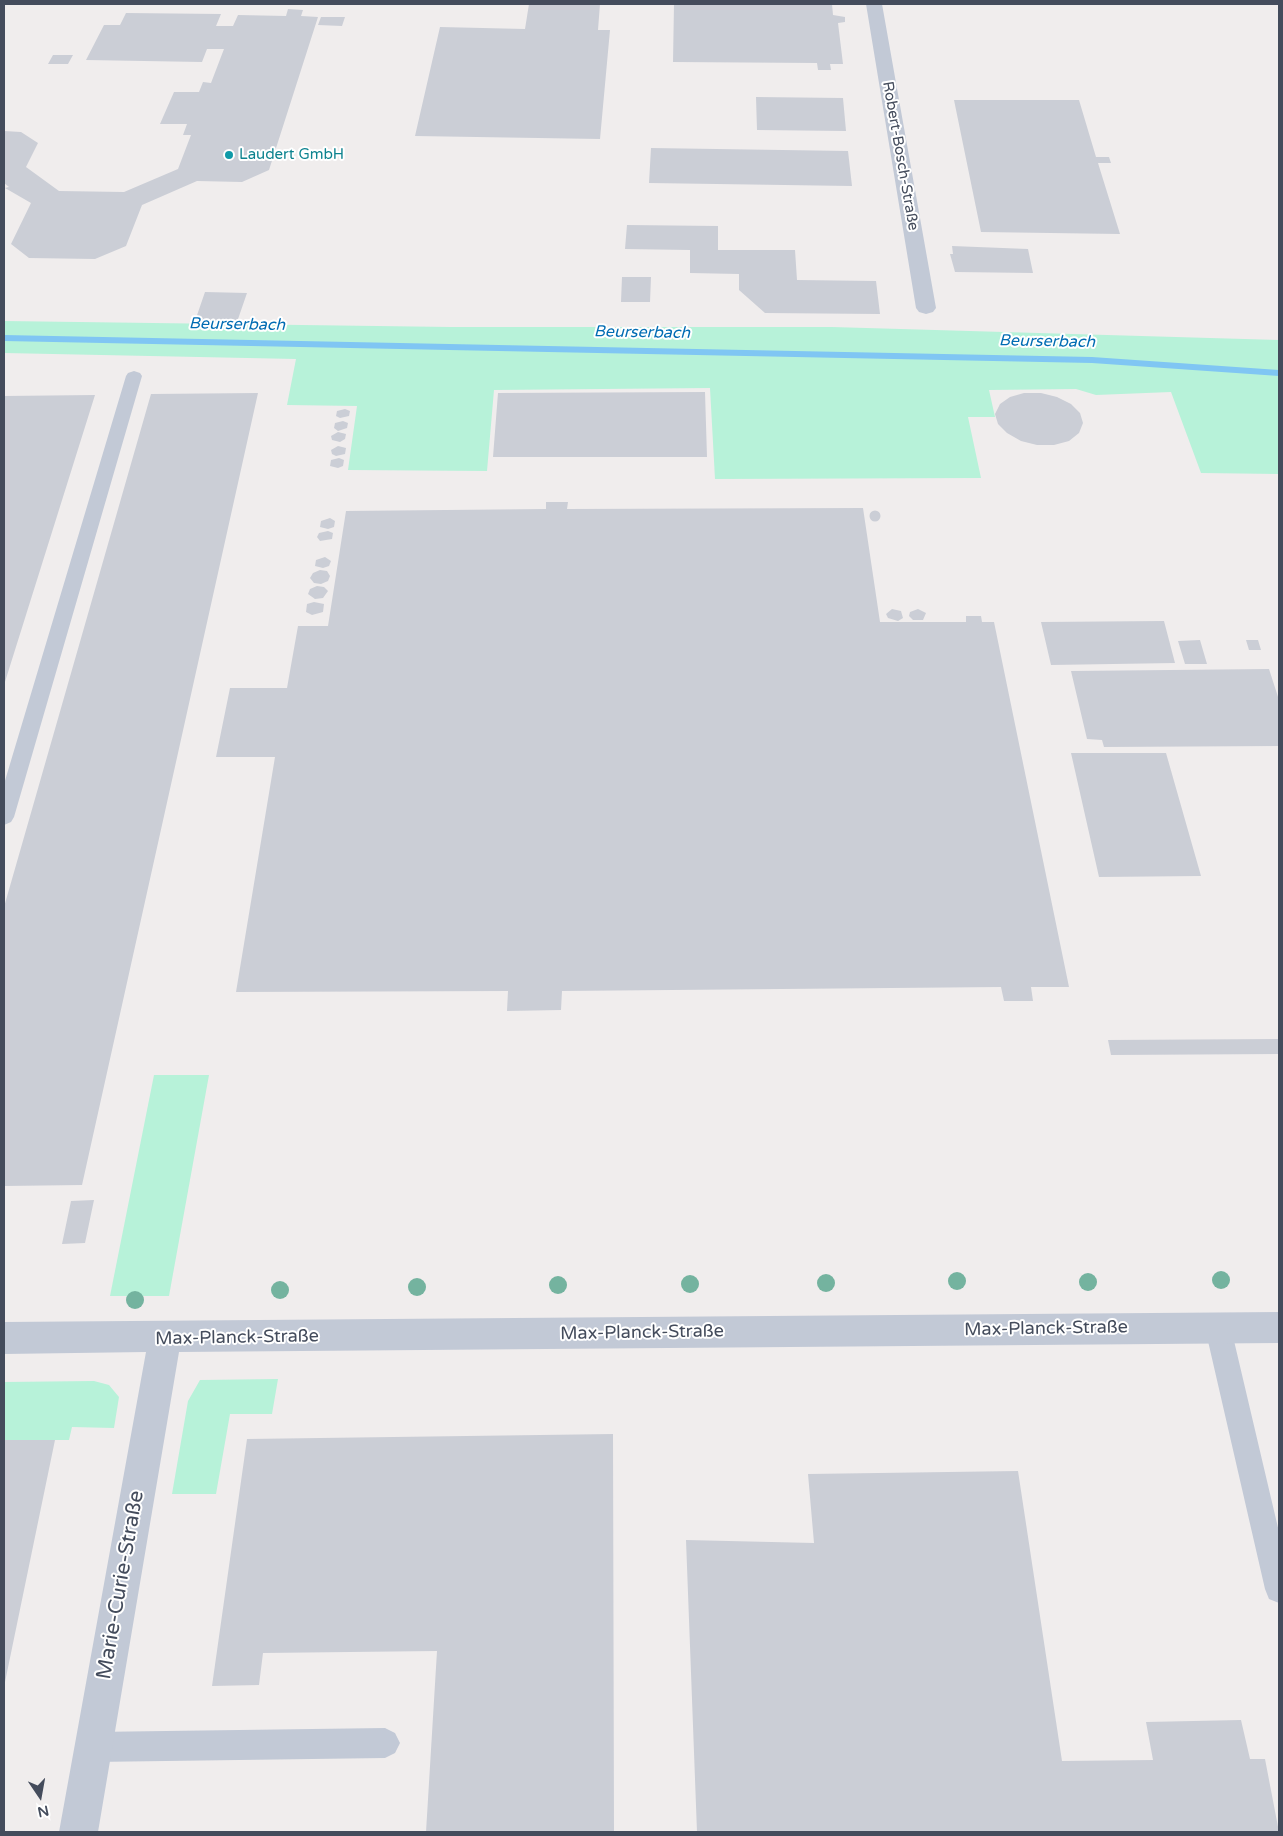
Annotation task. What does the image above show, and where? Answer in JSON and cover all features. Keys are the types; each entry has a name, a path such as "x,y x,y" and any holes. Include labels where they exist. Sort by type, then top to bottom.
{"street":[{"name":"Robert-Bosch-Straße","path":"874,4 926,308"},
{"name":"Max-Planck-Straße","path":"4,1338 1279,1327"},
{"name":"Marie-Curie-Straße","path":"78,1832 165,1338"}],"lane":[{"path":"4,818 134,376"},
{"path":"1218,1328 1279,1589"},
{"path":"92,1747 385,1743"}],"green space":[{"path":"4,321 451,327 832,327 1279,340 1279,474 1201,473 1171,392 1096,395 1076,389 989,390 995,417 968,417 981,478 715,479 710,388 494,390 487,471 348,470 357,406 287,405 296,359 4,353"},
{"path":"154,1075 209,1075 169,1296 110,1296"},
{"path":"278,1379 272,1414 230,1414 216,1494 172,1494 188,1401 200,1380"},
{"path":"94,1381 109,1385 119,1397 114,1428 72,1427 69,1440 4,1440 4,1382"}],"building":[{"path":"529,4 600,4 598,30 610,30 600,139 415,136 440,27 525,29"},
{"path":"674,4 832,4 833,15 845,17 845,22 838,23 843,64 830,64 831,70 818,70 817,63 673,62"},
{"name":"Laudert GmbH","path":"288,9 303,10 301,16 318,17 269,170 242,182 197,181 142,205 126,246 95,259 29,258 11,244 31,203 5,188 9,187 4,183 4,131 21,132 38,143 26,167 59,191 124,192 178,169 191,135 183,135 187,124 160,124 174,92 199,92 203,82 211,83 224,49 207,49 202,62 86,60 104,25 120,25 126,13 221,14 216,26 233,26 238,15 286,16"},
{"path":"321,17 345,17 342,26 318,25"},
{"path":"53,55 73,55 68,64 48,64"},
{"path":"756,97 843,98 846,131 757,130"},
{"path":"954,100 1079,100 1096,157 1109,157 1111,163 1098,163 1120,234 981,232"},
{"path":"651,148 848,151 852,186 649,183"},
{"path":"627,225 718,226 718,250 795,250 797,280 876,281 880,314 765,313 739,290 739,274 690,273 690,250 625,249"},
{"path":"952,246 1028,249 1033,273 955,272 950,254 953,254"},
{"path":"622,277 651,277 650,302 621,302"},
{"path":"205,292 247,293 237,322 195,321"},
{"path":"705,392 707,457 493,457 498,393"},
{"path":"258,393 82,1185 4,1186 4,907 151,394"},
{"path":"1024,393 1041,393 1057,397 1071,404 1080,413 1083,423 1079,433 1069,441 1054,445 1037,445 1021,441 1007,433 998,424 995,414 1000,404 1010,397"},
{"path":"95,395 4,685 4,396"},
{"path":"345,409 350,411 349,416 340,418 336,416 337,411"},
{"path":"343,421 348,423 347,428 338,431 334,428 335,423"},
{"path":"338,432 346,434 345,439 340,442 332,440 331,436"},
{"path":"338,446 346,448 345,454 336,456 332,454 331,450"},
{"path":"339,458 344,460 343,466 338,468 330,466 331,460"},
{"path":"546,502 568,502 567,509 863,508 880,622 966,622 966,616 981,616 982,622 994,622 1069,987 1031,987 1033,1001 1004,1001 1001,987 562,991 561,1010 507,1011 508,991 236,992 275,757 216,757 230,688 287,688 298,626 328,626 346,511 546,509"},
{"path":"875,510 881,516 875,522 869,516"},
{"path":"330,518 335,521 334,527 328,529 320,527 321,521"},
{"path":"328,531 333,533 332,539 320,541 317,537 319,533"},
{"path":"325,557 331,561 329,566 323,568 315,566 316,560"},
{"path":"320,570 327,571 330,576 328,581 321,584 314,583 310,578 313,573"},
{"path":"317,586 324,587 328,591 323,598 315,599 308,594 310,589"},
{"path":"314,602 324,604 323,612 312,615 306,612 307,604"},
{"path":"892,609 901,611 903,618 898,621 888,618 886,614"},
{"path":"918,609 926,613 923,620 913,620 909,616 910,612"},
{"path":"1164,621 1175,663 1051,665 1041,622"},
{"path":"1200,640 1207,664 1185,664 1178,641"},
{"path":"1246,640 1258,640 1261,650 1249,650"},
{"path":"1269,669 1279,700 1279,746 1104,747 1102,740 1087,739 1071,671"},
{"path":"1071,753 1166,753 1201,876 1099,877"},
{"path":"1279,1039 1279,1054 1111,1055 1108,1040"},
{"path":"94,1200 85,1243 62,1244 71,1201"},
{"path":"613,1434 614,1832 426,1832 437,1651 263,1653 259,1685 212,1686 247,1439"},
{"path":"4,1440 55,1440 5,1682 4,1682"},
{"path":"1018,1471 1062,1761 1153,1760 1146,1722 1241,1720 1250,1759 1265,1759 1279,1832 697,1832 686,1540 814,1543 808,1474"}],"waterway":[{"name":"Beurserbach","path":"4,338 1092,360 1279,373"}],"place":[{"name":"Laudert GmbH","path":"229,155"}]}
